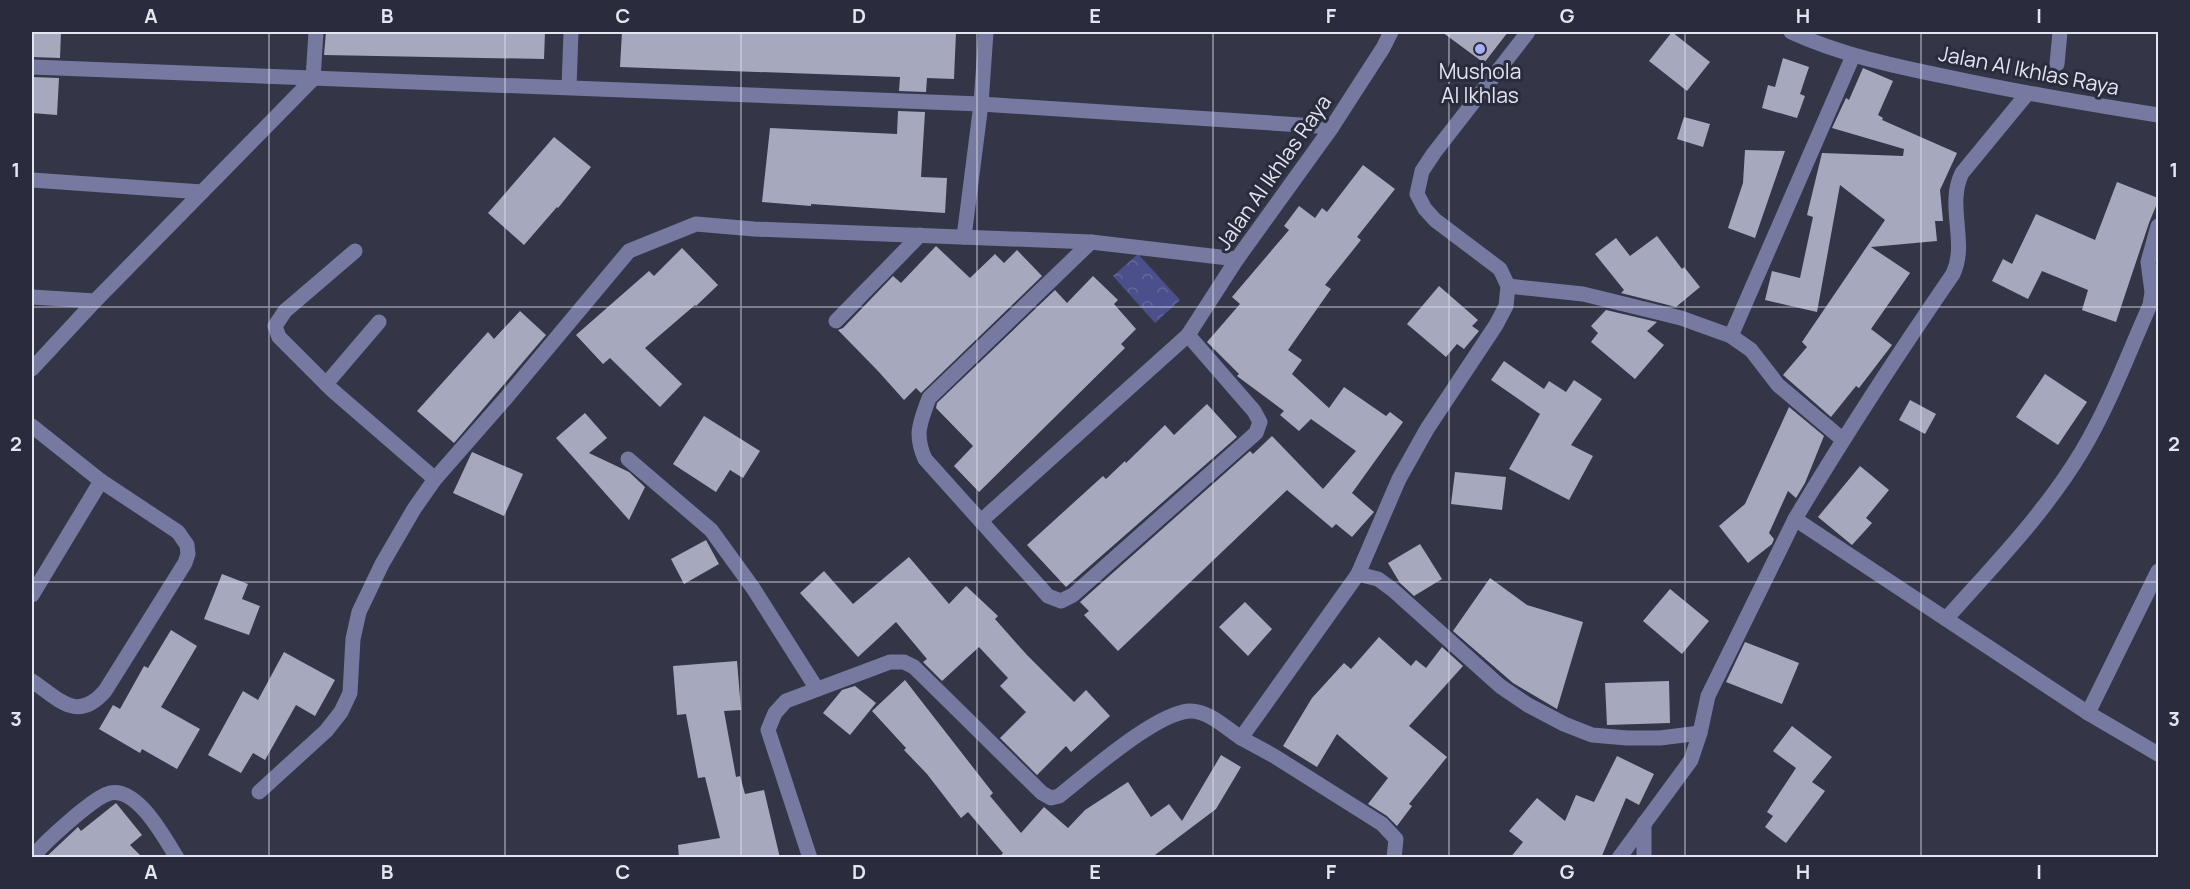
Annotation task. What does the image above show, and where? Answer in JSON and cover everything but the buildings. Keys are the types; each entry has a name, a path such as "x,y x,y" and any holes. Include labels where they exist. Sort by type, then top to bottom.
{"street":[{"path":"32,369 94,301 312,79 316,32"},
{"path":"569,87 571,32"},
{"path":"964,237 981,104 986,32"},
{"name":"Jalan Al Ikhlas Raya","path":"981,521 1188,335 1237,259 1332,127 1391,32"},
{"path":"1241,738 1358,574 1399,479 1427,429 1496,325 1506,306 1508,286 1500,269 1435,220 1425,209 1417,194 1422,171 1428,162 1528,32"},
{"name":"Jalan Al Ikhlas Raya","path":"1791,32 1853,56 2027,94 2158,115"},
{"path":"2057,63 2060,32"},
{"path":"1731,336 1853,56"},
{"path":"32,67 981,104 1332,127"},
{"path":"1619,858 1691,760 1708,696 1795,519 1842,439 1953,274 1959,257 1955,196 1957,183 1962,173 2027,94"},
{"path":"32,180 202,192"},
{"path":"259,792 326,731 340,712 350,693 353,639 359,612 414,509 435,479 629,251 696,224 754,229 1091,242 1237,259"},
{"path":"1946,619 2026,529 2058,489 2112,397 2150,305 2152,292 2148,262 2158,226"},
{"path":"836,321 920,235"},
{"path":"1091,242 929,398 920,423 918,443 925,459 1048,596 1062,601 1073,595 1256,433 1260,422 1254,411 1188,335"},
{"path":"355,251 285,311 275,326 279,337 326,384 435,479"},
{"path":"1508,286 1583,294 1680,318 1731,336 1751,350 1778,385 1842,439"},
{"path":"32,297 94,301"},
{"path":"326,384 379,322"},
{"path":"32,426 101,481 178,532 188,545 188,554 105,691 95,703 84,708 73,706 53,696 32,681"},
{"path":"628,459 711,530 753,588 817,689"},
{"path":"32,595 101,481"},
{"path":"1795,519 2088,713 2158,754"},
{"path":"2088,713 2158,571"},
{"path":"1358,574 1378,579 1386,584 1500,686 1528,705 1564,724 1592,735 1627,738 1660,738 1700,733"},
{"path":"810,858 768,730 775,713 786,701 890,662 904,662 914,667 1042,793 1051,798 1059,796 1138,734 1173,716 1190,711 1209,716 1382,824 1396,839 1394,858"},
{"path":"32,858 72,819 96,800 110,793 120,793 132,799 143,809 162,832 177,858"},
{"path":"1644,823 1644,858"}],"green space":[{"path":"1138,254 1180,300 1155,323 1113,276"}],"place":[{"name":"Mushola Al Ikhlas","path":"1480,49"}]}
